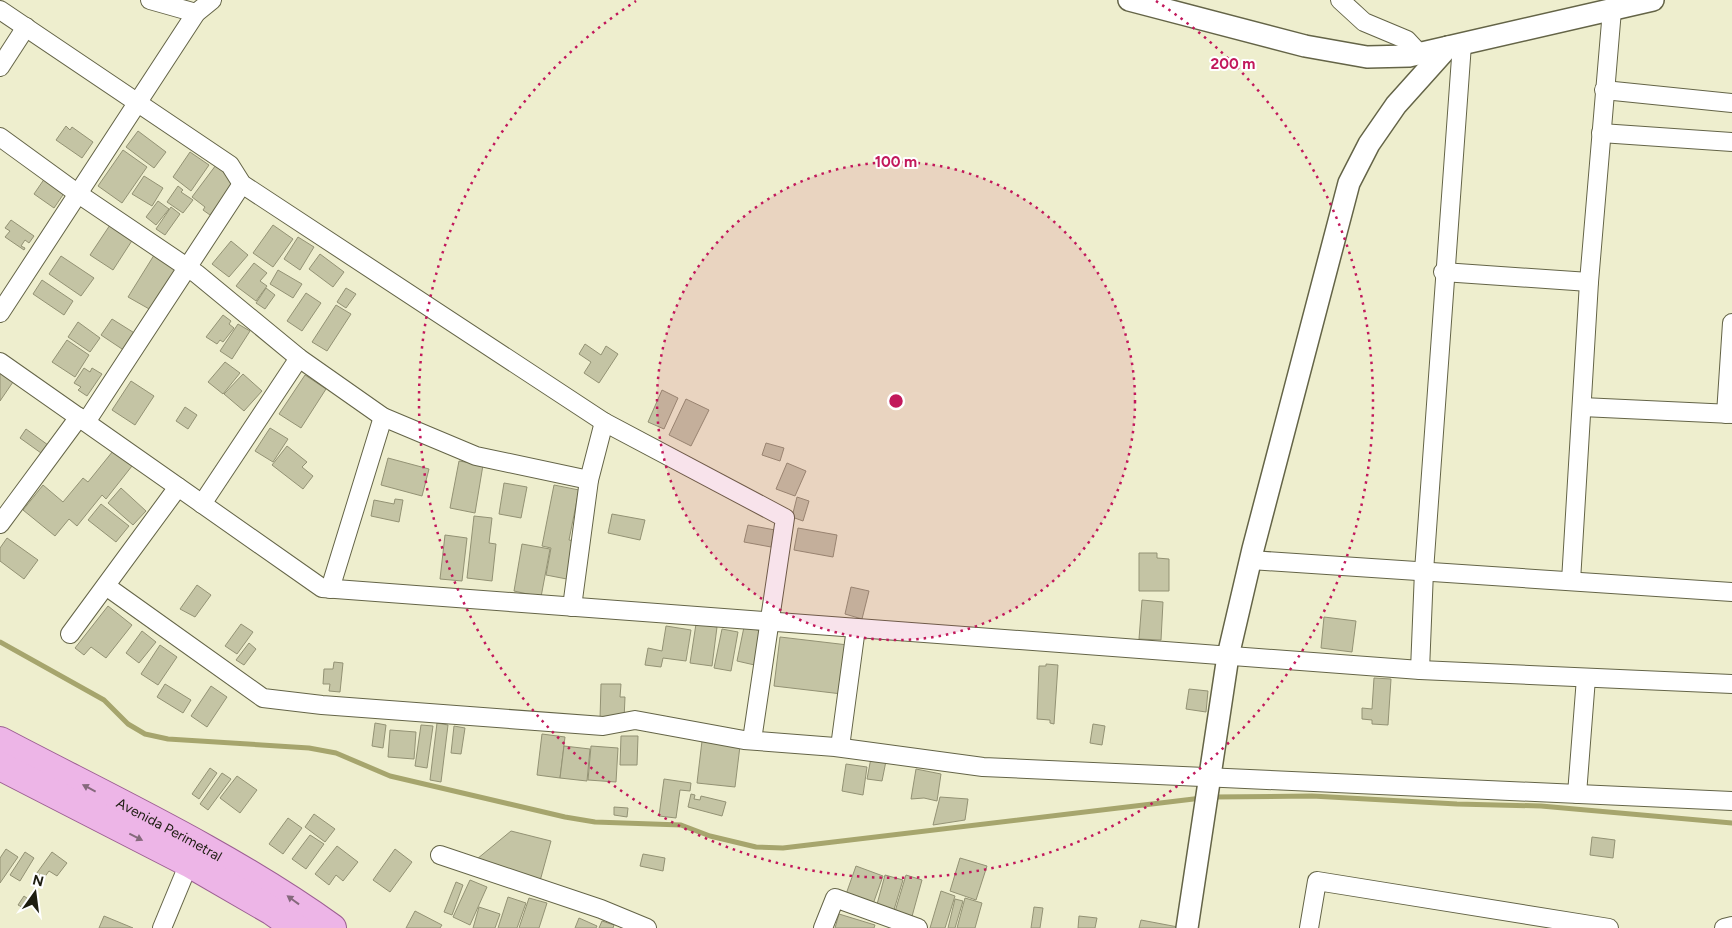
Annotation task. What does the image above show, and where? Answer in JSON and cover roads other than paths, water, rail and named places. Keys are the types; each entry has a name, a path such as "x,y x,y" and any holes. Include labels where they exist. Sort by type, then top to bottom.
{"main road":[{"name":"Avenida Perimetral","path":"0,741 200,845 284,893 332,928"},
{"name":"Avenida Perimetral","path":"0,766 190,863 272,911 296,928"}],"street":[{"path":"150,0 196,13"},
{"path":"0,313 196,13 212,0"},
{"path":"1129,0 1305,46 1367,57 1420,54 1653,0"},
{"path":"1340,0 1364,22 1407,40 1420,54"},
{"path":"0,10 230,165 242,184 604,422 785,518 752,740"},
{"path":"1571,581 1589,282 1612,10"},
{"path":"0,67 26,27"},
{"path":"1420,670 1424,571 1445,272 1455,46"},
{"path":"1187,928 1228,656 1349,183 1370,144 1396,105 1455,46"},
{"path":"1604,90 1732,103"},
{"path":"1601,133 1732,142"},
{"path":"0,137 77,193 189,269 299,358 384,417 476,456 589,480"},
{"path":"0,524 82,420 189,269 242,184"},
{"path":"1445,272 1589,282"},
{"path":"1582,407 1729,414 1732,323"},
{"path":"202,504 299,358"},
{"path":"0,362 322,588 1420,670 1732,684"},
{"path":"330,589 384,417"},
{"path":"572,607 589,480 604,422"},
{"path":"70,634 178,487"},
{"path":"1252,560 1732,592"},
{"path":"106,586 263,698 322,705 603,726 635,720 752,740 840,747 983,767 1208,793 1577,794 1732,800"},
{"path":"840,747 856,628"},
{"path":"1577,794 1586,678"},
{"path":"440,855 601,909 647,928"},
{"path":"162,928 190,863"},
{"path":"1309,928 1318,881 1564,924 1609,928"},
{"path":"823,928 835,898 918,928"},
{"path":"1724,928 1732,926"}],"waterway":[{"path":"0,642 104,700 128,724 145,734 168,739 309,748 336,753 390,776 565,817 595,822 681,825 710,836 756,847 783,848 1202,798"},
{"path":"1213,797 1312,796 1457,804 1541,806 1732,823"}]}
